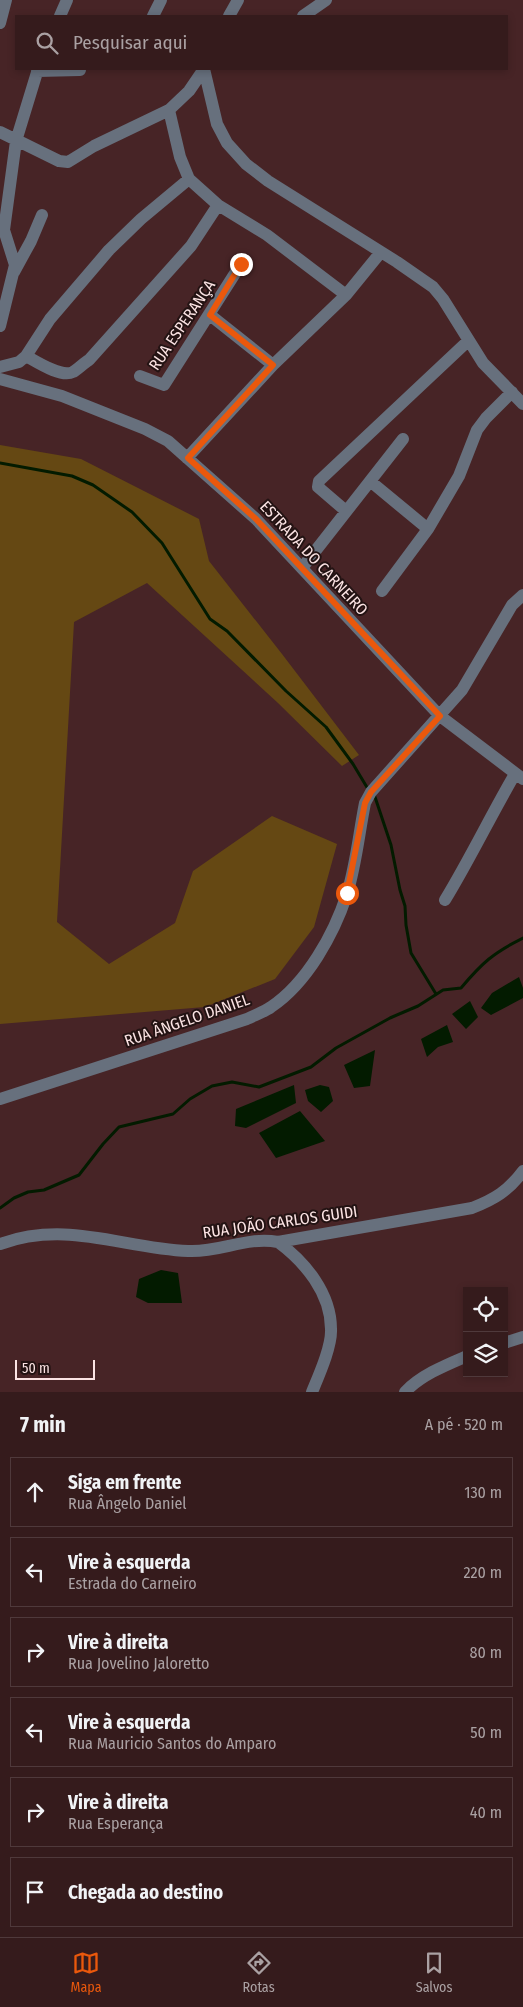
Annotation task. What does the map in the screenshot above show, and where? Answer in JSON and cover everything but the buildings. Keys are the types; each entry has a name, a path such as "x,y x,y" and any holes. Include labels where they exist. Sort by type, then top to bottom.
{"street":[{"path":"0,23 6,0"},
{"path":"60,15 67,0"},
{"path":"153,15 160,0"},
{"path":"230,15 238,0"},
{"path":"304,15 326,0"},
{"path":"0,326 13,274 14,260 4,230 16,141 37,70 80,70"},
{"path":"0,132 59,161 68,162 94,146 169,110 189,91 203,70"},
{"path":"204,70 216,124 227,143 246,164 268,181 426,281 438,292 468,341 490,371 523,404"},
{"path":"169,110 180,157 189,179 218,205 267,235 346,295"},
{"path":"0,367 19,362 26,356 50,319 110,250 141,219 189,179"},
{"path":"26,356 48,369 64,373 72,373 89,360 191,246 218,205"},
{"path":"13,274 31,241 42,215"},
{"path":"188,458 273,365 346,295 381,252"},
{"name":"RUA ESPERANÇA","path":"140,376 164,385 241,264"},
{"path":"210,315 273,365"},
{"path":"346,511 318,487 319,481 468,341"},
{"name":"ESTRADA DO CARNEIRO","path":"0,379 62,396 145,429 168,441 256,519 440,716 519,776"},
{"path":"382,591 428,529 459,476 477,430 486,418 512,392"},
{"path":"302,568 403,439"},
{"path":"370,481 428,529"},
{"name":"RUA ÂNGELO DANIEL","path":"0,1099 247,1019 270,1008 290,992 309,970 334,926 347,893 365,803 371,792 462,690 512,604 523,595"},
{"path":"445,900 474,851 493,811 519,776"},
{"name":"RUA JOÃO CARLOS GUIDI","path":"0,1244 26,1236 42,1234 86,1235 189,1252 221,1248 258,1240 278,1242 472,1208 495,1199 514,1183 523,1171"},
{"path":"278,1242 303,1264 317,1284 328,1306 332,1330 323,1364 312,1392"},
{"path":"508,1341 523,1337"},
{"path":"405,1392 410,1386 442,1367 463,1358"}],"shaded area":[{"path":"0,445 81,459 199,519 209,561 359,755 342,766 278,703 147,583 74,622 57,922 109,964 175,923 193,871 272,816 337,844 314,927 275,979 205,1007 0,1024"},
{"path":"519,977 523,988 523,998 491,1015 481,1008 492,993"},
{"path":"470,1001 478,1017 466,1029 452,1014"},
{"path":"447,1025 453,1042 438,1047 427,1057 421,1039"},
{"path":"375,1050 370,1086 354,1088 344,1065"},
{"path":"294,1085 296,1103 246,1128 235,1126 236,1109"},
{"path":"320,1085 329,1087 333,1101 321,1112 308,1101 305,1090"},
{"path":"300,1111 325,1141 276,1158 259,1133"},
{"path":"161,1270 178,1273 182,1303 148,1303 136,1297 139,1279"}],"waterway":[{"path":"0,463 72,476 93,485 132,512 162,543 210,619 227,631 286,691 326,727 353,764 368,789"},
{"path":"375,797 391,845 405,906 411,953 436,994"},
{"path":"0,1208 14,1198 28,1192 44,1190 79,1175 119,1127 173,1114 190,1099 212,1086 232,1082 259,1087 311,1067 336,1048 390,1018 418,1006 443,990 461,988 489,959 523,938"}],"route":[{"path":"241,264 210,315 273,365 188,458 256,519 440,716 386,774 371,792 365,803 347,893"}]}
